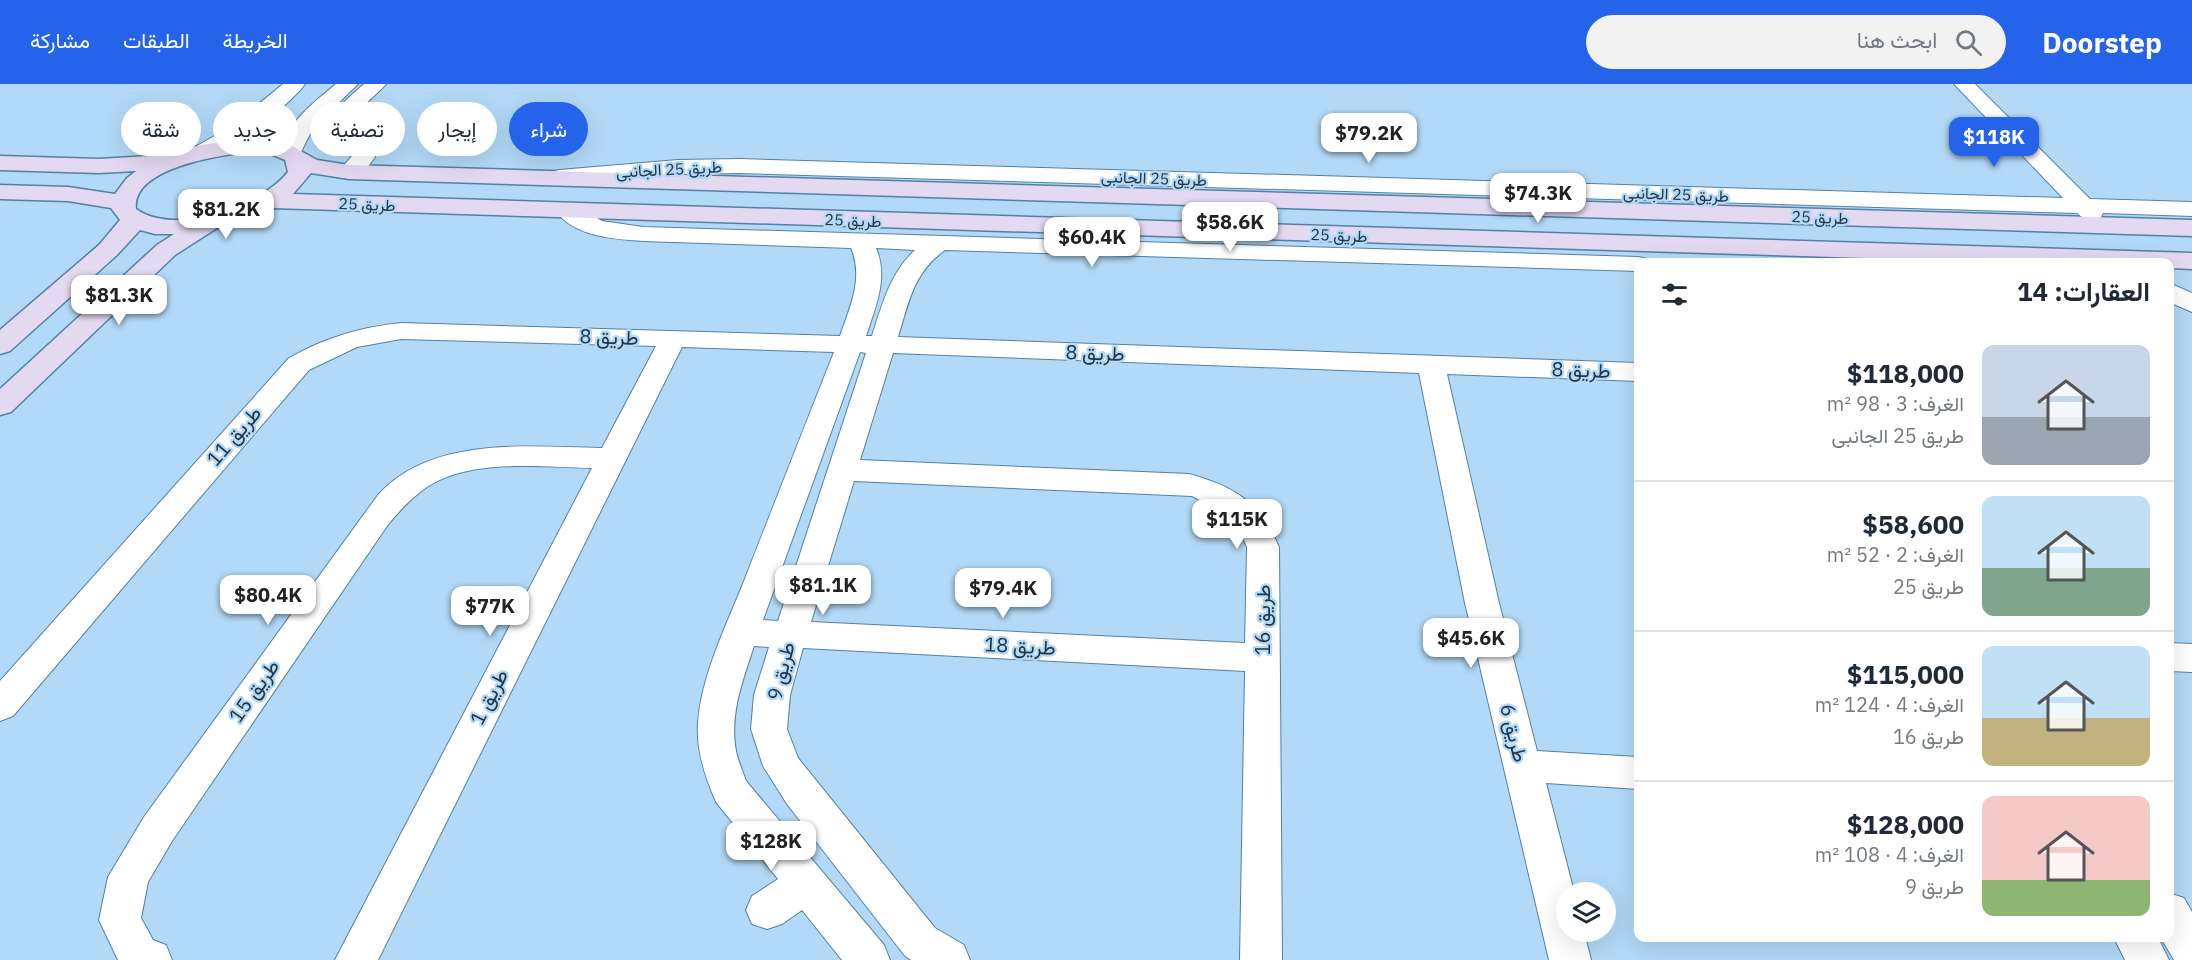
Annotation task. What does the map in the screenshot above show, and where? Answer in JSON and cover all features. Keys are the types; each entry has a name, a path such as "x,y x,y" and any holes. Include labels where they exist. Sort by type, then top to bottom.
{"street":[{"path":"203,152 240,131 295,84"},
{"path":"298,134 305,124 348,84"},
{"path":"349,172 364,157 364,153 345,146 338,138 336,129 341,118 376,84"},
{"path":"1943,84 2057,205"},
{"path":"1964,84 2080,215"},
{"name":"طريق 25","path":"173,161 213,151"},
{"path":"0,405 166,250 181,239 220,220 246,212 269,201 290,186 300,172 294,156"},
{"name":"طريق 25","path":"294,156 311,166 349,172 549,179 960,182 2080,215 2103,225 2192,228"},
{"path":"0,163 99,166 173,161"},
{"path":"0,345 108,250 128,229 130,188 147,174 173,161"},
{"path":"0,192 78,195 128,210 149,224 170,226 220,220"},
{"path":"1551,199 1569,242"},
{"name":"طريق 25 الجانبى","path":"1551,199 2057,205 2080,215 2192,209"},
{"name":"طريق 25","path":"269,201 1569,242 1935,258"},
{"path":"568,211 588,225 616,232 1634,264"},
{"path":"860,240 867,256 869,289 741,632 719,697 716,724 717,751 730,790 868,960"},
{"name":"طريق 9","path":"941,242 920,256 906,273 790,635 772,695 769,729 782,766 920,942 949,960"},
{"name":"طريق 25","path":"2174,261 2192,261"},
{"path":"2174,281 2192,282"},
{"path":"2174,294 2192,304"},
{"name":"طريق 11","path":"0,706 299,364 322,350 348,339 375,333 401,331 552,335"},
{"name":"طريق 8","path":"552,335 1431,365 1634,380"},
{"name":"طريق 1","path":"356,960 610,458 673,339"},
{"name":"طريق 6","path":"1431,365 1482,603 1570,960"},
{"name":"طريق 15","path":"151,960 138,955 120,920 128,877 158,829 369,528 398,493 428,474 462,462 496,458 610,458"},
{"name":"طريق 16","path":"844,470 1189,484 1218,494 1240,508 1256,527 1263,547 1261,960"},
{"name":"طريق 18","path":"741,632 1263,658"},
{"path":"2174,657 2192,658"},
{"path":"1522,766 1634,773"},
{"path":"767,910 806,884"},
{"path":"2174,920 2192,950"},
{"path":"2137,942 2148,960"}]}
